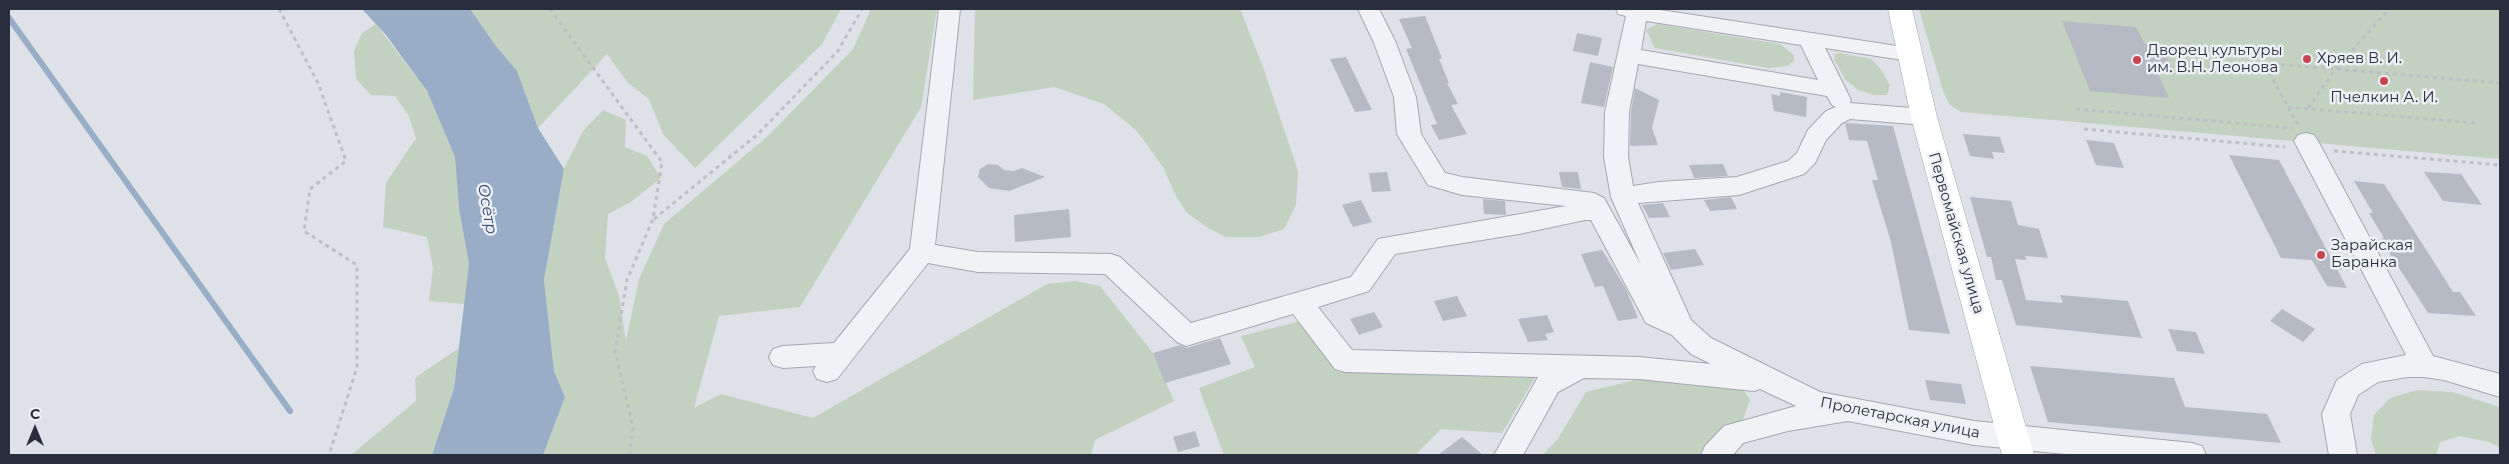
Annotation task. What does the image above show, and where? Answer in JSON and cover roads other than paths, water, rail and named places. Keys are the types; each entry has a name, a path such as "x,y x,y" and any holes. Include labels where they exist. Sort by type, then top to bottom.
{"main road":[{"name":"Первомайская улица","path":"1900,9 1924,116 2016,446"}],"street":[{"path":"783,357 834,362 922,252 949,9"},
{"name":"Пролетарская улица","path":"1368,9 1385,43 1405,97 1409,134 1437,180 1462,186 1585,199 1595,204 1655,316 1667,323 1681,327 1701,346 1816,402 1974,433 2016,446 2192,455"},
{"path":"1681,327 1623,197 1616,157 1617,112 1629,55 1632,11 1909,54"},
{"path":"1809,39 1846,111"},
{"path":"1629,55 1835,90"},
{"path":"1623,197 1659,191 1739,186 1764,176 1796,168 1807,157 1816,136 1834,117 1846,111 1860,110 1924,116"},
{"path":"2308,145 2412,338 2424,366"},
{"path":"922,252 978,262 1111,264 1186,335 1360,284 1387,246 1519,225 1585,211 1599,212"},
{"path":"1299,302 1345,361 1639,368 1776,383"},
{"path":"2343,455 2340,447 2336,414 2347,388 2372,372 2407,366 2444,368 2500,386"},
{"path":"1508,455 1548,384 1580,367"},
{"path":"1715,455 1734,434 1788,419 1856,410"}],"water":[{"name":"Осётр","path":"362,9 470,9 496,46 517,71 538,128 564,169 544,280 554,371 565,397 543,455 432,455 454,388 469,264 459,209 455,157 427,91 386,35"}],"waterway":[{"path":"9,18 290,411"}],"place":[{"name":"Хряев В. И.","path":"2307,59"},
{"name":"Дворец культуры им. В.Н. Леонова","path":"2137,60"},
{"name":"Пчелкин А. И.","path":"2384,81"},
{"name":"Зарайская Баранка","path":"2321,255"}]}
